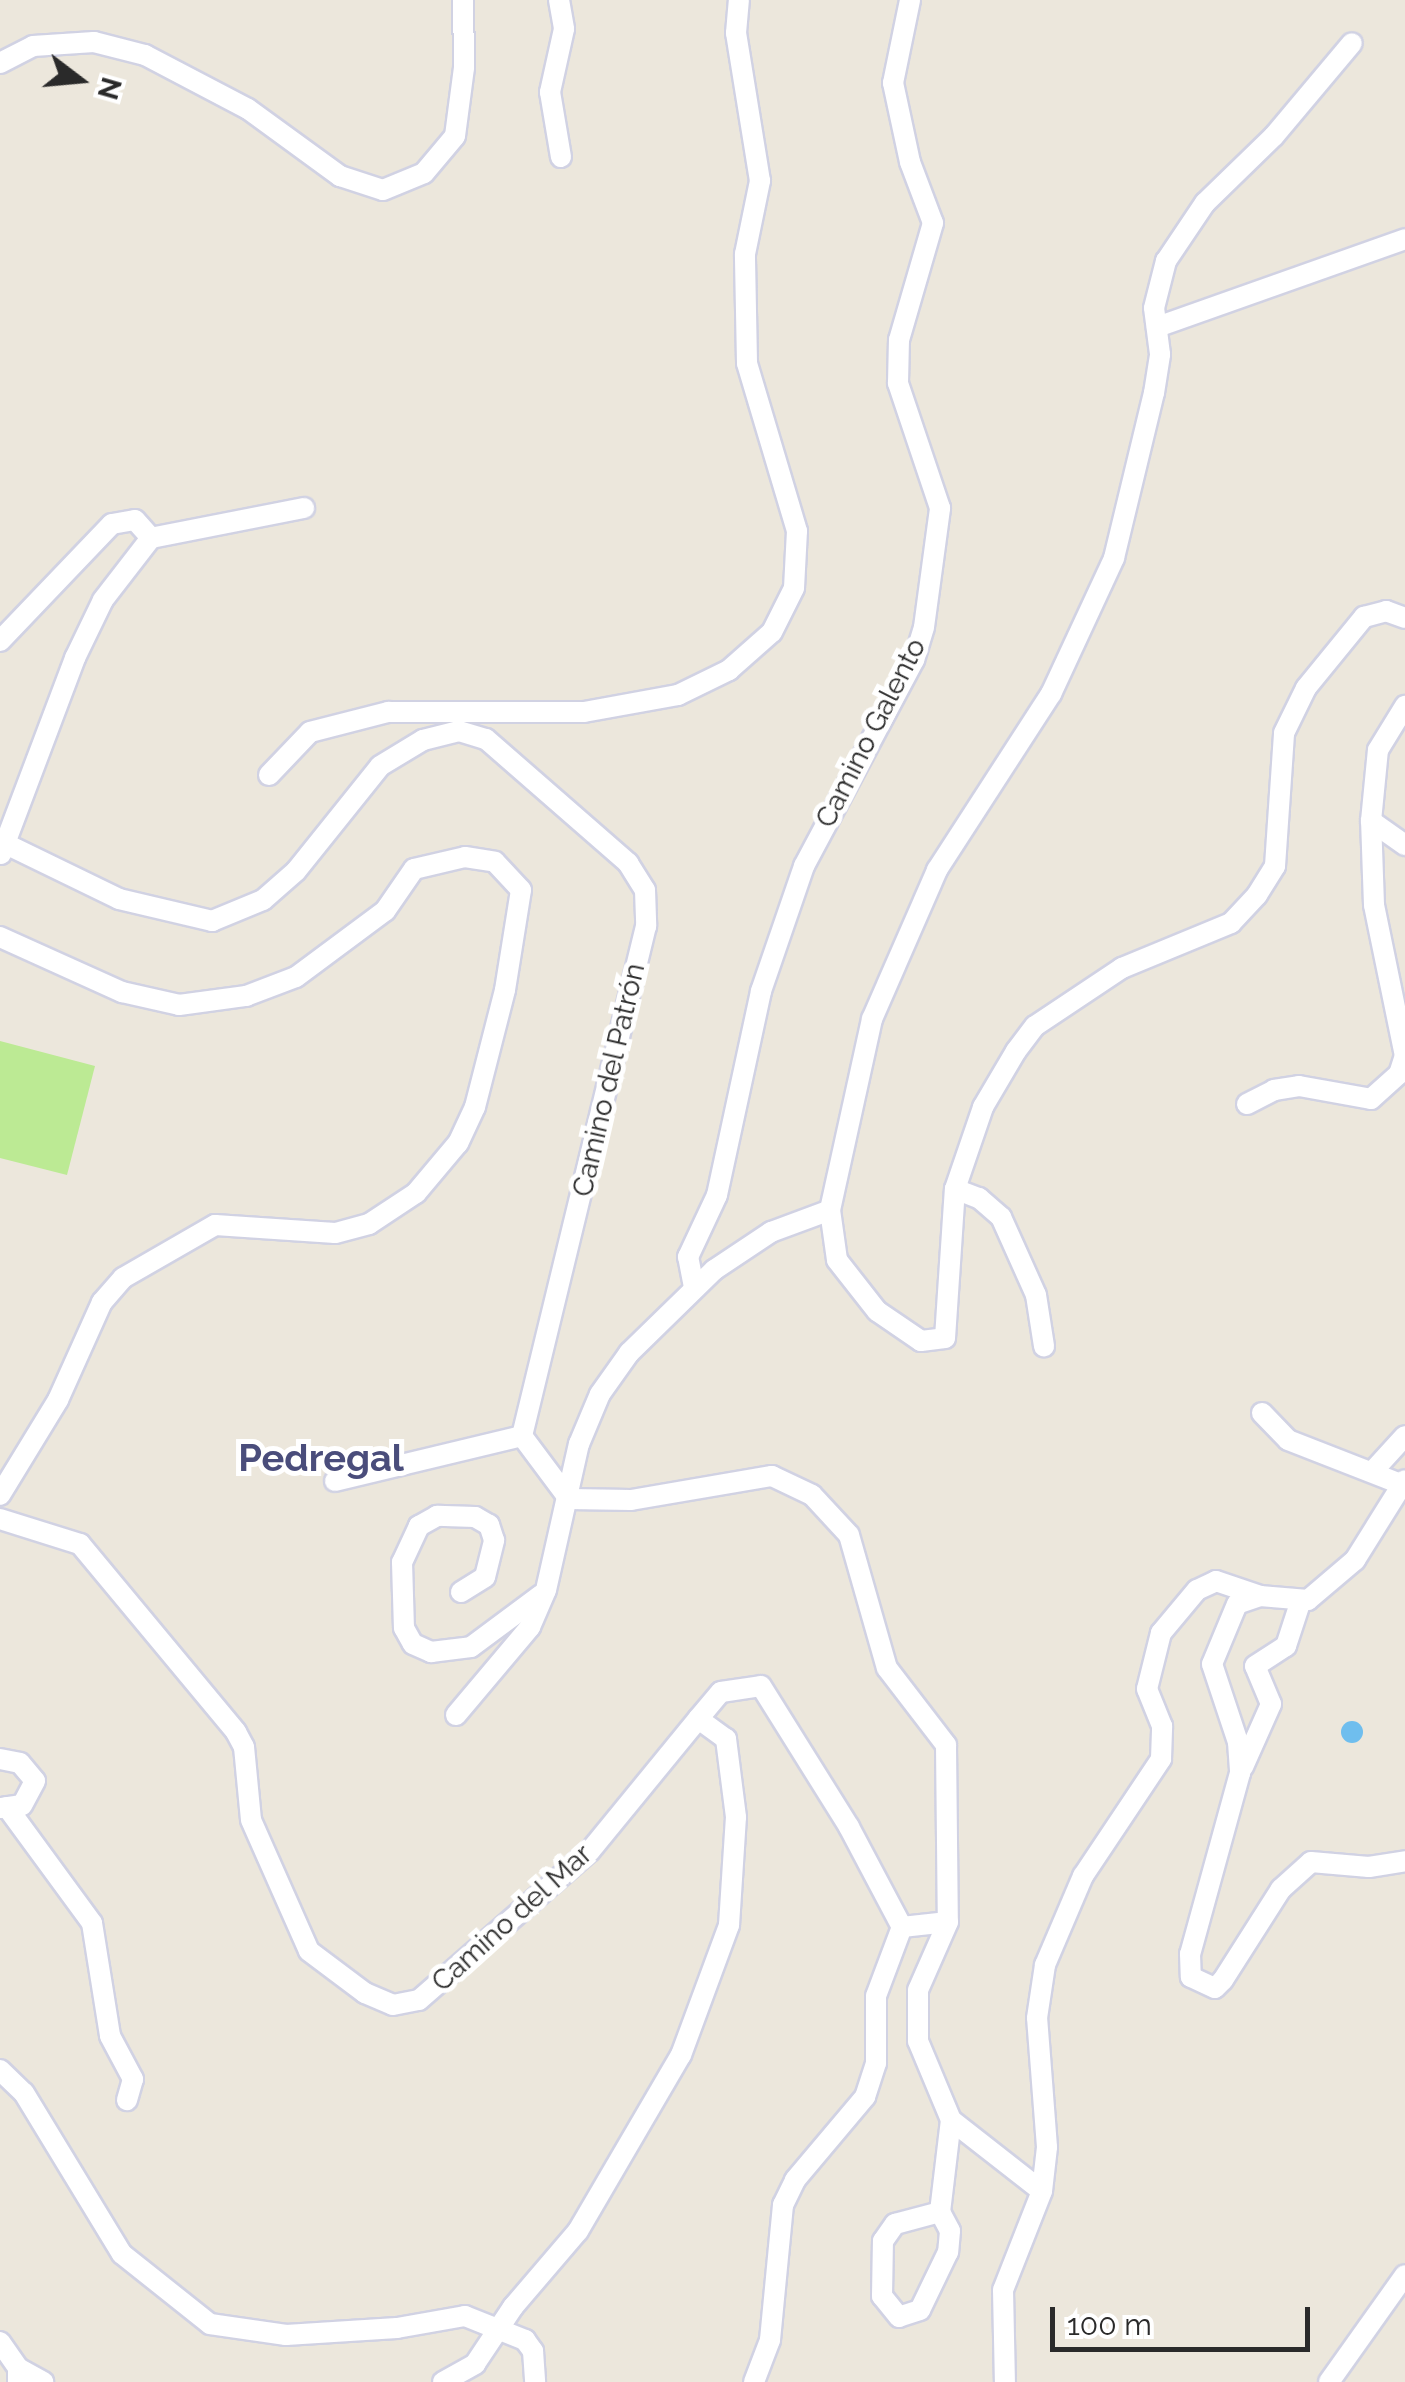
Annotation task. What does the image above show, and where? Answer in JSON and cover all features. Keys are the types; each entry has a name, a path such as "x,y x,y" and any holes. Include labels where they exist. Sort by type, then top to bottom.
{"street":[{"path":"0,63 33,46 94,42 145,55 248,109 340,176 383,190 424,173 455,136 464,68 463,0"},
{"path":"559,0 564,29 550,92 560,157"},
{"path":"269,775 293,746 327,725 420,709 621,709 678,695 751,653 772,632 794,588 797,531 790,492 746,363 745,254 760,189 736,33 739,0"},
{"name":"Camino Galento","path":"694,1286 688,1257 717,1194 761,991 798,884 914,660 924,628 940,508 901,400 898,372 900,340 933,223 904,144 894,82 910,0"},
{"path":"1352,43 1180,236 1156,292 1154,393 1114,558 1051,694 936,870 872,1019 830,1210 837,1260 878,1311 920,1341 938,1343 950,1326 954,1189 983,1107 1034,1026 1122,968 1231,923 1258,895 1275,866 1284,733 1306,688 1364,617 1386,611 1405,618"},
{"path":"1157,327 1405,238"},
{"path":"304,508 150,538 103,600 75,658 4,850 119,898 212,922 263,900 296,871 354,790 391,758 423,740 459,731 484,710"},
{"path":"0,641 112,524 135,520 150,538"},
{"path":"1248,1104 1274,1090 1299,1086 1371,1099 1399,1074 1404,1056 1374,905 1370,822 1378,750 1405,706"},
{"name":"Camino del Patrón","path":"459,731 486,739 553,793 628,863 648,903 522,1436"},
{"path":"1370,822 1405,845"},
{"path":"0,938 122,992 179,1005 246,996 296,977 385,911 414,869 465,857 495,862 521,890 512,958 475,1107 458,1144 426,1181 369,1224 302,1234 215,1225 123,1278 102,1302 58,1400 0,1495"},
{"path":"954,1189 979,1198 1001,1217 1036,1296 1044,1346"},
{"path":"456,1715 515,1649 546,1590 579,1444 600,1394 630,1352 694,1286 771,1232 830,1210"},
{"path":"1262,1413 1288,1440 1403,1482 1356,1560 1301,1600 1286,1646 1256,1666 1271,1704 1240,1773 1190,1954 1191,1976 1202,1986 1223,1980 1281,1889 1311,1862 1369,1866 1405,1860"},
{"path":"335,1481 522,1436 569,1499"},
{"path":"1373,1471 1405,1436"},
{"path":"569,1499 631,1500 772,1476 812,1495 849,1535 887,1668 946,1746 948,1922 918,1990 918,2041 950,2120 940,2212 950,2231 948,2252 920,2310 898,2317 882,2296 883,2241 895,2224 940,2212"},
{"path":"460,1592 486,1577 494,1540 489,1525 475,1516 437,1516 419,1526 402,1562 404,1628 413,1644 431,1652 471,1647 546,1590"},
{"name":"Camino del Mar","path":"0,1519 80,1544 236,1732 244,1747 250,1820 309,1951 364,1993 393,2005 419,2000 590,1851 722,1692 761,1686 850,1826 902,1927"},
{"path":"1005,2382 1002,2290 1042,2191 1047,2147 1037,2018 1045,1964 1083,1876 1161,1759 1162,1726 1147,1689 1160,1633 1197,1590 1216,1581 1260,1596 1301,1600"},
{"path":"1240,1773 1238,1742 1212,1664 1237,1604 1260,1596"},
{"path":"443,2382 475,2364 495,2330 578,2232 680,2054 730,1925 736,1817 726,1739 698,1719"},
{"path":"0,1759 20,1763 34,1781 22,1805 3,1808 92,1923 110,2036 133,2079 127,2100"},
{"path":"754,2382 776,2309 784,2204 796,2180 865,2097 876,2063 876,1996 902,1927 948,1922"},
{"path":"0,2070 24,2093 122,2254 210,2324 286,2334 398,2328 465,2316 525,2340 533,2351 535,2382"},
{"path":"950,2120 1042,2191"},
{"path":"1329,2382 1405,2275"},
{"path":"0,2342 18,2375 42,2382"}],"green space":[{"path":"0,1041 95,1066 67,1175 0,1158"}],"water":[{"path":"1348,1721 1356,1721 1363,1732 1356,1743 1348,1743 1341,1736 1341,1728"}],"district":[{"name":"Pedregal","path":"321,1458"}]}
